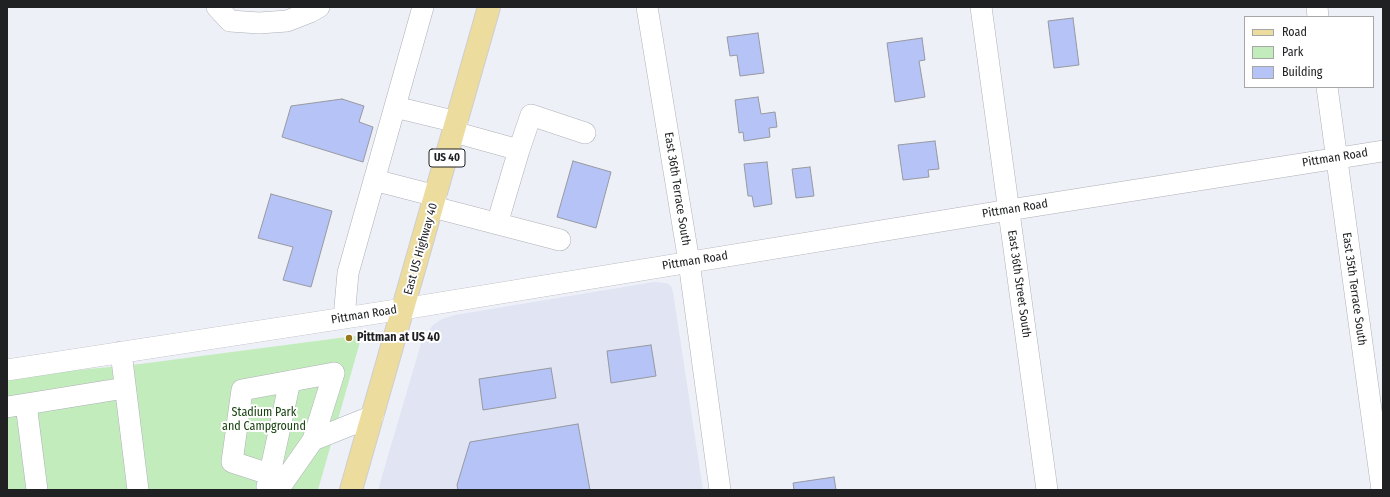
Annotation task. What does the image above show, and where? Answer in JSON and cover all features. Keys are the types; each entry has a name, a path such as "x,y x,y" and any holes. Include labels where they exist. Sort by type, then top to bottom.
{"main road":[{"name":"East US Highway 40","path":"351,490 490,7"}],"street":[{"path":"217,7 230,21 259,23 287,21 319,7"},
{"path":"344,318 348,273 423,7"},
{"name":"East 36th Terrace South","path":"647,7 689,262 720,490"},
{"name":"East 36th Street South","path":"982,7 1047,490"},
{"name":"East 35th Terrace South","path":"1327,88 1382,490"},
{"path":"395,107 518,150"},
{"path":"498,224 518,150 531,115 585,133"},
{"name":"Pittman Road","path":"7,370 403,309 1009,210 1383,151"},
{"path":"374,180 498,224 560,240"},
{"path":"121,352 138,490"},
{"path":"271,485 232,462 242,390 334,373 313,440"},
{"path":"271,485 290,381"},
{"path":"37,490 16,406 125,388"},
{"path":"271,485 313,440 373,416"}],"shaded area":[{"path":"654,282 667,283 671,286 673,292 703,490 378,490 422,340 433,325 442,319 455,315"}],"green space":[{"name":"Stadium Park and Campground","path":"362,335 318,490 7,490 7,377 140,364"}],"building":[{"path":"1073,18 1079,65 1054,68 1048,21"},
{"path":"758,33 764,73 740,76 737,55 730,56 727,37"},
{"path":"922,38 925,60 919,61 925,97 895,102 887,43"},
{"path":"758,97 761,114 775,112 777,127 769,128 770,137 744,141 743,132 739,133 735,100"},
{"path":"342,99 364,106 359,122 373,127 363,162 282,137 291,106"},
{"path":"935,141 939,169 928,170 929,177 903,180 898,145"},
{"path":"573,161 611,172 596,228 557,217"},
{"path":"767,162 772,204 754,207 752,196 748,196 744,164"},
{"path":"810,167 814,196 796,198 792,169"},
{"path":"271,194 332,211 311,287 283,280 293,247 258,238"},
{"path":"651,345 656,376 611,383 607,351"},
{"path":"551,368 556,398 483,410 479,379"},
{"path":"578,424 590,490 458,490 457,485 470,442"},
{"path":"834,477 836,490 794,490 793,483"}],"place":[{"name":"Pittman at US 40","path":"349,338"}]}
